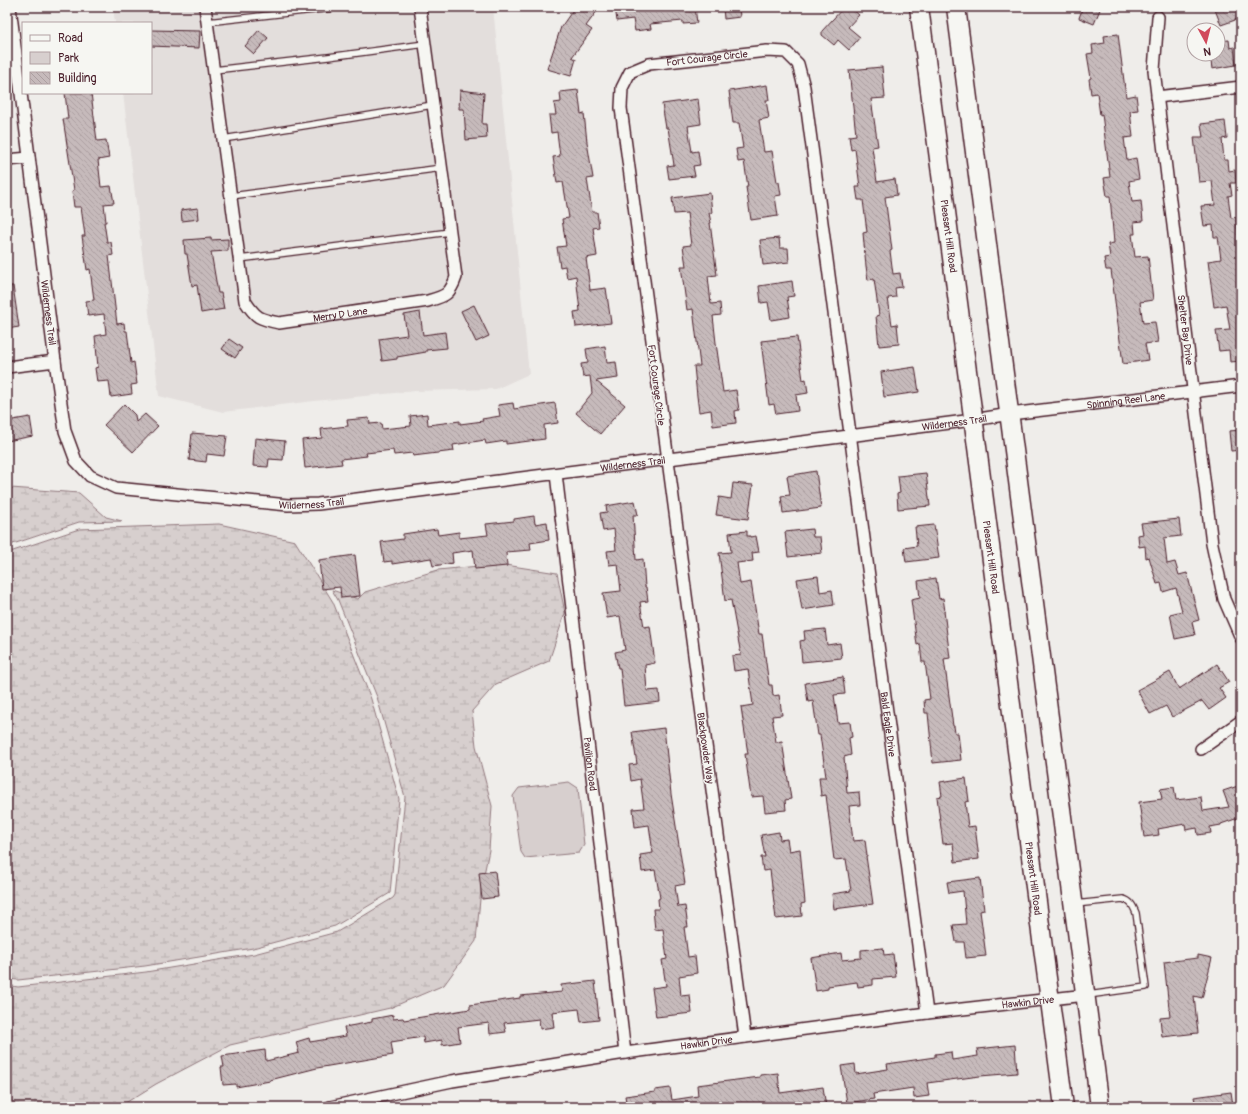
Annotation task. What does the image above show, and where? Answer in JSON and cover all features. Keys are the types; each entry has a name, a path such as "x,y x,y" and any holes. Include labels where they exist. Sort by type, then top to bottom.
{"main road":[{"name":"Pleasant Hill Road","path":"919,7 1064,1107"},
{"path":"956,7 1100,1107"}],"street":[{"name":"Wilderness Trail","path":"10,7 65,430 76,462 90,476 116,488 288,505 318,504 667,460 1010,414"},
{"name":"Merry D Lane","path":"205,7 245,301 252,313 262,320 279,322 428,301 442,297 452,289 456,277 420,7"},
{"name":"Shelter Bay Drive","path":"1158,17 1154,70 1192,392 1212,544 1224,599 1241,638"},
{"name":"Fort Courage Circle","path":"667,460 621,108 622,88 630,72 649,64 767,51 786,52 798,64 804,88 851,435"},
{"path":"1157,97 1241,87"},
{"path":"7,160 29,158"},
{"path":"7,367 55,361"},
{"name":"Spinning Reel Lane","path":"1010,414 1241,386"},
{"name":"Bald Eagle Drive","path":"851,435 927,1013"},
{"name":"Blackpowder Way","path":"667,460 745,1037"},
{"name":"Pavilion Road","path":"556,474 625,1053"},
{"path":"1201,749 1241,721"},
{"name":"Hawkin Drive","path":"330,1107 452,1081 625,1053 927,1013 1086,995"}],"lane":[{"path":"207,22 342,7"},
{"path":"214,70 425,44"},
{"path":"223,139 433,105"},
{"path":"231,196 442,168"},
{"path":"239,259 450,232"},
{"path":"1074,904 1117,899 1128,901 1132,904 1136,913 1146,987 1086,995"}],"shaded area":[{"path":"113,7 198,7 238,302 247,317 259,326 280,330 429,308 446,303 459,291 463,276 427,7 493,7 529,374 496,389 415,391 223,412 159,396 123,94 152,94 152,22 115,22"},
{"path":"212,7 413,7 449,276 447,284 439,290 427,294 279,315 264,312 257,308 251,298"}],"green space":[{"path":"11,488 79,493 106,517 122,521 79,522 7,546 7,489"},
{"path":"219,524 295,541 333,602 371,699 399,799 390,893 335,926 253,948 145,966 18,980 7,979 7,553 79,529"},
{"path":"499,564 557,573 565,613 549,661 496,684 472,711 476,746 492,806 489,850 481,889 476,941 444,985 390,1008 230,1045 156,1084 119,1107 7,1107 7,985 18,987 146,972 254,954 337,932 393,898 395,895 405,797 377,697 338,600 332,590 358,599 365,592 438,570"},
{"path":"569,782 578,788 584,845 579,853 525,858 521,852 513,796 519,788"}],"building":[{"path":"575,7 600,7 586,26 592,30 572,57 576,59 571,76 547,69 561,27"},
{"path":"615,7 695,7 697,23 683,24 683,21 650,24 651,29 635,31 633,19 617,21"},
{"path":"723,7 739,7 740,17 724,19"},
{"path":"844,7 850,7 859,15 848,27 860,37 849,50 838,40 834,45 822,35 822,31"},
{"path":"1083,7 1101,7 1094,24 1079,18"},
{"path":"1214,7 1239,7 1241,18 1226,23 1226,22 1220,22"},
{"path":"152,30 200,31 199,48 152,46"},
{"path":"259,30 268,38 254,54 245,46"},
{"path":"1118,34 1126,97 1136,95 1138,110 1130,111 1133,137 1124,138 1127,160 1136,158 1139,179 1129,181 1132,202 1141,201 1143,221 1134,222 1135,234 1132,234 1135,257 1148,256 1153,300 1140,302 1143,323 1155,322 1158,342 1145,344 1148,360 1123,364 1111,270 1106,270 1104,258 1110,257 1108,244 1114,243 1110,196 1107,196 1104,178 1110,177 1102,114 1100,115 1097,93 1091,94 1089,79 1091,78 1087,54 1093,53 1092,45 1105,43 1104,36"},
{"path":"1226,40 1229,40 1230,48 1234,47 1236,65 1212,69 1211,62 1226,62"},
{"path":"882,67 885,98 871,99 878,146 872,147 877,182 895,179 897,195 885,197 892,250 890,251 893,274 900,273 902,287 895,288 896,297 888,298 892,325 897,324 899,344 879,346 876,316 879,315 874,279 868,280 866,266 863,233 867,232 863,200 858,200 856,187 860,187 855,149 851,150 849,136 856,135 849,70"},
{"path":"767,85 769,100 766,100 769,118 759,120 764,152 772,151 777,182 779,182 781,195 775,196 778,216 751,220 744,161 738,162 736,149 743,148 739,123 733,123 729,91"},
{"path":"460,90 484,93 482,124 486,124 487,138 466,140 464,109 459,109"},
{"path":"578,90 581,114 584,113 593,178 587,179 592,212 597,212 599,227 593,228 597,256 586,258 590,290 606,288 611,323 576,327 574,312 580,311 576,276 567,278 565,266 560,267 557,247 566,246 562,219 569,218 563,182 557,183 553,157 560,156 557,132 551,133 549,115 556,115 554,103 561,102 560,92"},
{"path":"65,94 91,94 97,141 106,140 109,158 98,160 101,187 111,186 114,203 104,204 106,222 104,222 107,242 111,242 113,255 109,256 117,324 124,323 125,331 127,331 131,363 134,362 137,384 131,385 132,394 111,397 109,381 97,382 95,368 98,367 95,336 106,334 104,314 88,316 86,301 94,300 90,269 87,270 82,236 85,236 81,207 74,207 72,191 74,190 63,119 68,119"},
{"path":"698,99 701,124 688,126 692,152 698,151 700,165 693,166 695,176 669,179 667,166 674,165 668,128 666,128 662,104"},
{"path":"1225,121 1227,138 1222,139 1224,160 1228,160 1229,171 1235,170 1236,183 1230,183 1232,195 1228,196 1231,218 1236,217 1239,241 1241,241 1241,361 1230,362 1229,350 1219,351 1216,331 1230,330 1226,305 1214,307 1208,261 1221,259 1218,237 1214,237 1213,225 1204,226 1201,206 1215,205 1212,181 1199,182 1194,137 1203,137 1201,124"},
{"path":"710,193 712,213 709,213 717,275 708,276 711,304 720,303 721,315 713,316 716,343 723,392 736,390 739,410 735,411 736,423 713,426 711,410 699,412 694,366 700,366 693,309 687,310 681,266 686,266 683,246 691,245 687,213 674,214 672,198"},
{"path":"198,208 199,219 182,221 181,210"},
{"path":"211,238 211,240 228,239 228,251 211,252 218,293 221,293 224,309 201,313 197,285 192,286 187,254 185,254 184,240"},
{"path":"779,238 780,248 788,248 789,262 763,265 760,240"},
{"path":"792,281 794,296 787,297 790,317 771,320 768,302 761,303 759,286"},
{"path":"7,286 13,286 19,327 7,329"},
{"path":"474,305 489,336 476,342 461,311"},
{"path":"420,312 423,335 445,332 447,348 426,350 426,352 382,361 379,339 407,335 404,315"},
{"path":"797,337 803,380 806,379 808,393 796,395 798,411 776,414 774,404 769,405 761,341"},
{"path":"229,339 242,348 235,358 222,349"},
{"path":"605,346 607,363 616,362 618,378 596,381 625,405 600,434 576,413 592,393 590,376 583,377 581,364 588,363 586,349"},
{"path":"915,367 919,392 884,397 881,372"},
{"path":"513,403 514,409 555,403 558,423 544,425 545,439 506,444 506,441 486,444 485,440 453,445 454,451 413,456 412,453 394,455 393,450 366,453 367,456 341,459 342,464 305,468 302,440 322,438 321,429 348,426 347,420 369,418 370,424 381,423 382,429 411,426 410,416 427,414 428,425 460,421 460,424 483,421 482,419 500,416 498,405"},
{"path":"124,404 135,415 136,422 145,414 158,426 133,452 104,425"},
{"path":"30,417 33,436 7,441 7,421"},
{"path":"1241,430 1241,450 1231,451 1229,431"},
{"path":"192,433 227,436 224,456 207,454 206,462 189,460"},
{"path":"255,438 285,441 283,460 269,459 268,467 253,466"},
{"path":"816,471 821,508 783,513 781,496 790,495 787,476"},
{"path":"926,473 930,506 898,509 897,494 900,493 898,476"},
{"path":"733,483 753,485 748,519 716,515 719,497 731,499"},
{"path":"635,501 638,515 633,515 636,560 643,559 645,587 648,601 640,602 644,627 650,626 655,663 645,665 647,691 659,690 660,702 624,706 620,668 618,668 615,652 625,650 620,616 607,618 603,593 621,591 618,564 609,565 607,551 616,550 614,529 603,531 600,513 607,512 606,506"},
{"path":"534,516 535,524 547,522 549,540 530,543 531,550 506,552 507,566 475,569 473,550 452,553 453,563 433,566 431,558 392,564 392,561 384,562 381,542 403,539 403,534 437,529 438,535 459,532 459,538 488,535 486,524 514,521 514,519"},
{"path":"1179,519 1181,536 1164,538 1167,564 1175,562 1179,575 1187,573 1199,620 1192,622 1195,635 1175,639 1170,614 1182,611 1176,588 1163,592 1161,583 1157,584 1149,557 1146,558 1145,546 1139,547 1138,535 1143,534 1141,523"},
{"path":"934,525 939,558 906,562 904,548 917,546 915,527"},
{"path":"812,529 813,537 820,537 822,553 788,557 785,532"},
{"path":"747,531 747,536 756,536 759,552 752,553 753,561 737,563 740,584 751,582 759,634 762,634 769,685 772,685 773,696 779,695 782,715 772,716 776,742 782,741 791,799 785,800 786,810 765,812 763,796 751,797 745,754 748,754 741,707 753,705 748,669 734,671 732,656 741,655 731,600 725,601 719,553 731,552 729,533"},
{"path":"355,555 360,596 341,598 340,587 322,589 319,560"},
{"path":"818,576 820,592 832,590 834,605 802,610 797,579"},
{"path":"936,578 939,599 943,598 945,611 950,658 944,659 953,726 955,733 958,733 961,760 933,763 928,713 925,713 924,700 930,699 925,662 922,662 920,644 917,645 911,600 920,598 918,581"},
{"path":"825,629 827,645 840,643 842,658 802,662 800,641 805,640 804,631"},
{"path":"1217,664 1229,682 1219,688 1226,698 1209,710 1202,701 1172,717 1166,706 1150,714 1137,690 1170,672 1179,689"},
{"path":"843,677 845,694 834,695 838,723 850,722 852,737 849,738 851,755 844,757 847,793 859,792 860,805 849,806 853,841 865,840 873,904 834,909 832,894 851,891 846,859 834,860 826,795 821,796 819,777 826,777 820,735 818,735 813,701 808,702 805,683"},
{"path":"664,728 671,794 685,884 675,886 678,907 685,906 688,927 684,927 688,957 695,956 697,973 679,976 681,996 690,995 692,1013 656,1017 652,988 666,986 662,960 667,959 663,929 655,930 653,909 659,909 658,899 660,898 655,870 642,872 640,855 653,853 649,825 635,827 633,809 644,808 640,779 631,781 629,765 637,764 632,732"},
{"path":"966,778 969,801 965,802 968,827 975,826 979,859 955,862 953,843 943,844 937,797 942,796 940,782"},
{"path":"1241,785 1241,817 1221,825 1210,827 1211,833 1198,835 1197,828 1186,830 1185,824 1158,829 1159,835 1144,837 1139,802 1162,799 1160,789 1174,787 1176,800 1201,797 1203,811 1229,807 1223,791"},
{"path":"779,832 780,840 787,839 789,851 800,849 805,903 801,904 802,916 776,919 770,870 763,871 761,857 765,857 761,835"},
{"path":"495,871 498,897 482,899 479,873"},
{"path":"980,878 984,910 980,911 986,956 966,958 964,942 956,942 953,925 966,924 963,891 949,893 947,882"},
{"path":"883,948 884,955 893,954 896,977 873,979 873,985 858,987 857,982 828,986 828,989 816,991 811,958 841,953 842,960 861,958 861,950"},
{"path":"1198,955 1212,958 1202,998 1194,996 1198,1033 1162,1037 1160,1018 1170,1017 1164,962 1198,958"},
{"path":"595,981 599,1020 581,1022 579,1009 552,1012 554,1027 540,1029 539,1019 504,1023 506,1032 490,1034 489,1023 458,1027 460,1042 442,1045 442,1040 424,1043 423,1037 391,1042 393,1055 317,1068 270,1081 236,1087 236,1084 223,1085 221,1067 224,1067 222,1056 265,1050 266,1061 299,1053 296,1042 309,1038 310,1042 346,1036 344,1027 372,1022 372,1019 393,1015 393,1019 403,1018 404,1020 470,1009 470,1005 520,998 520,996 562,992 561,985"},
{"path":"1015,1045 1017,1073 927,1083 929,1096 914,1098 913,1088 873,1094 874,1099 847,1103 841,1066 855,1064 856,1074 888,1069 887,1064 935,1057 935,1054 951,1052 952,1060 978,1056 977,1049"},
{"path":"778,1073 780,1093 823,1087 826,1107 765,1107 765,1104 741,1107 627,1107 625,1096 655,1092 655,1090 670,1088 672,1100 698,1096 697,1085 760,1077 760,1075"},
{"path":"1231,1092 1233,1105 1223,1107 1196,1107 1194,1097"}]}
